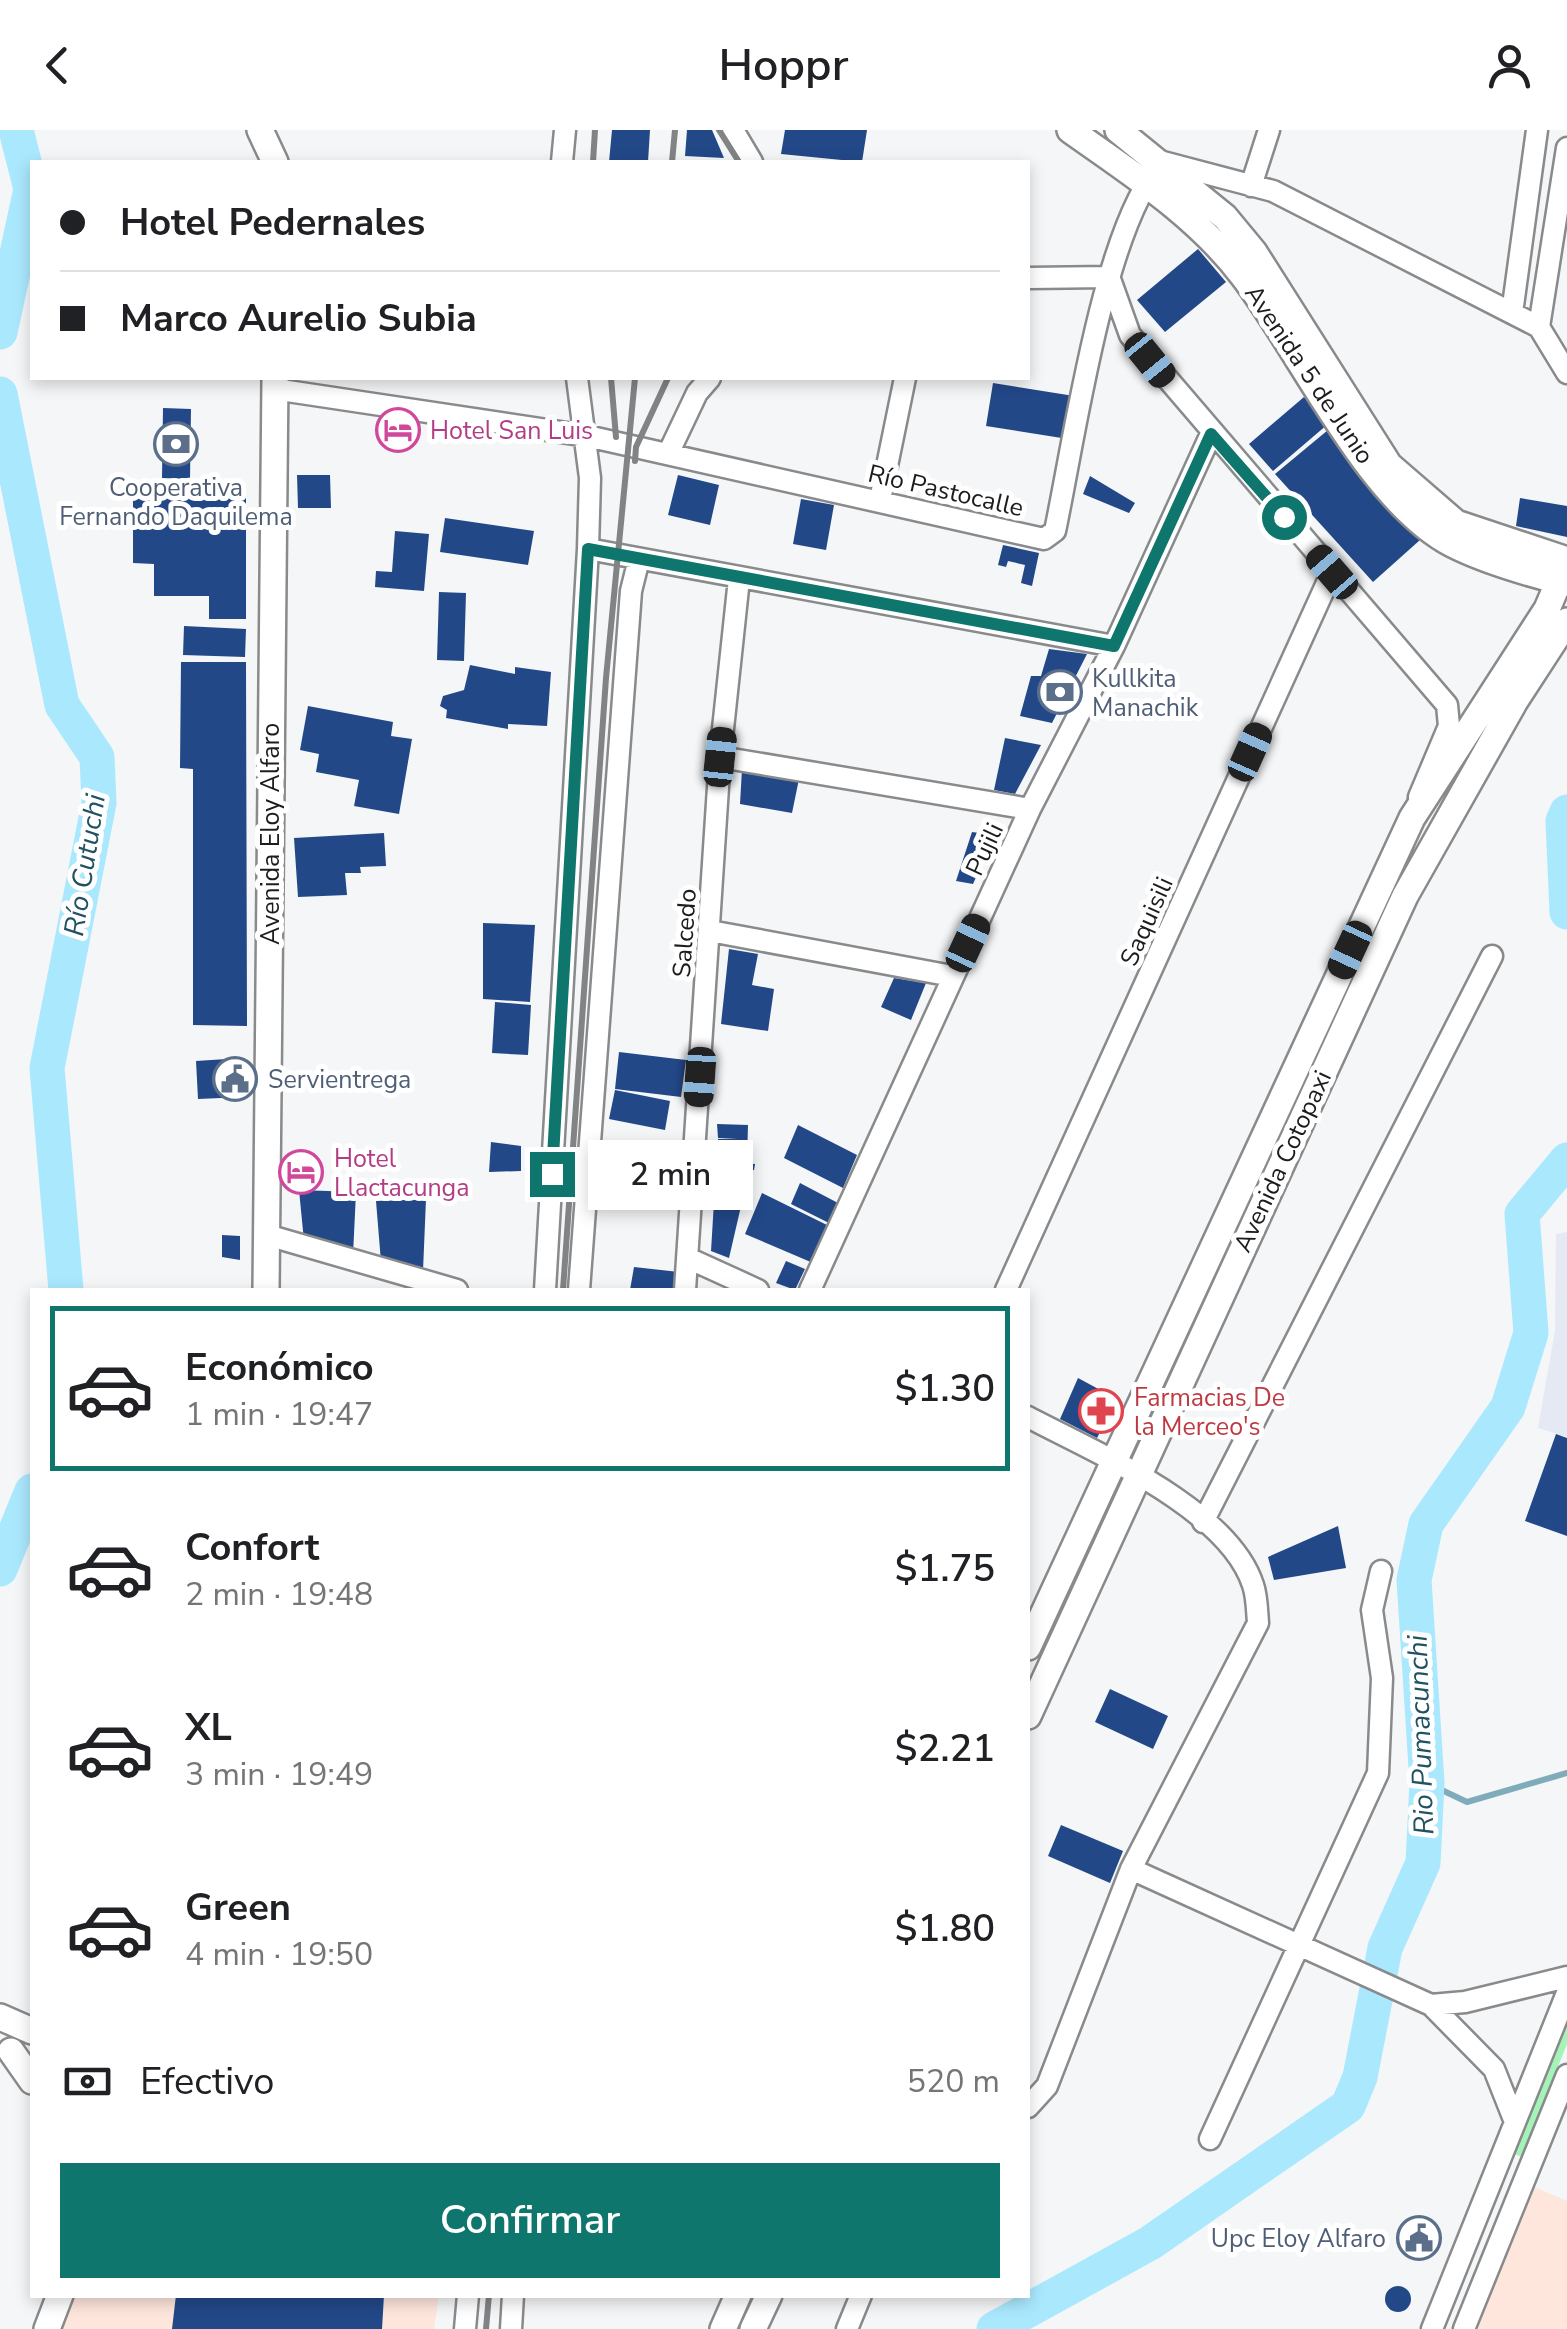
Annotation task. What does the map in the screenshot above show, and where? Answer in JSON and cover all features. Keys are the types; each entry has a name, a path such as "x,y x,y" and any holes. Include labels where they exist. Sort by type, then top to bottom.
{"main road":[{"path":"260,130 276,160"},
{"path":"277,160 282,130"},
{"name":"Avenida 5 de Junio","path":"1070,130 1185,213 1242,275 1358,447 1410,513 1452,544 1565,572"},
{"name":"Avenida 5 de Junio","path":"1118,130 1163,162 1225,217 1254,252 1390,465 1456,522 1565,572"},
{"name":"Avenida Eloy Alfaro","path":"266,1288 275,383"},
{"name":"Avenida Cotopaxi","path":"1030,1643 1412,818 1565,572"},
{"name":"Avenida Cotopaxi","path":"1030,1712 1136,1473 1406,896 1515,701 1567,621"},
{"path":"14,2052 30,2079"},
{"path":"32,2329 42,2298"},
{"path":"48,2329 59,2298"},
{"path":"722,2329 737,2298"},
{"path":"753,2329 767,2298"}],"street":[{"path":"562,160 565,130"},
{"path":"733,130 751,160"},
{"path":"1251,186 1269,130"},
{"path":"1512,313 1538,130"},
{"path":"1539,327 1567,148"},
{"path":"1143,182 1163,162 1273,191 1539,327 1567,373"},
{"name":"Río Pastocalle","path":"275,383 587,436 1044,539 1052,537 1109,277 1143,182"},
{"path":"1030,278 1109,277 1130,335 1447,705 1448,726 1412,818"},
{"path":"545,1288 588,549 587,436 577,380"},
{"path":"668,454 697,393 708,380"},
{"path":"880,500 904,380"},
{"name":"Pujili","path":"811,1288 952,976 1030,810 1114,646 1211,434"},
{"path":"588,549 739,580 1114,646"},
{"path":"579,1288 631,590 639,559"},
{"name":"Saquisili","path":"1007,1288 1332,572"},
{"name":"Salcedo","path":"685,1288 720,757 739,580"},
{"path":"720,757 1030,810"},
{"path":"710,932 952,976"},
{"path":"1203,1522 1492,956"},
{"path":"267,1235 451,1288"},
{"path":"688,1258 754,1288"},
{"path":"1030,1418 1136,1473 1203,1522 1232,1550 1253,1584 1258,1623 1132,1869 1047,2086 1030,2105"},
{"path":"1210,2138 1310,1947 1378,1773 1382,1678 1372,1610 1381,1571"},
{"path":"1132,1869 1425,2001 1494,2069 1516,2122"},
{"path":"1425,2001 1500,1995 1567,1977"},
{"path":"1432,2329 1567,1993"},
{"path":"1464,2329 1567,2075"},
{"path":"1498,2164 1526,2176"},
{"path":"466,2329 468,2298"},
{"path":"511,2329 513,2298"},
{"path":"846,2329 860,2298"}],"shaded area":[{"path":"1567,1232 1567,1437 1538,1428 1555,1331 1556,1234"},
{"path":"1532,2186 1567,2201 1567,2329 1476,2329"},
{"path":"63,2298 439,2298 434,2329 53,2329"}],"green space":[{"path":"1567,2013 1567,2044 1522,2157 1512,2153"}],"building":[{"path":"612,130 650,130 648,160 609,160"},
{"path":"687,130 712,130 724,158 685,156"},
{"path":"785,130 867,130 862,160 781,154"},
{"path":"1198,249 1226,282 1165,332 1137,300"},
{"path":"993,383 1074,396 1068,439 986,426"},
{"path":"1304,397 1328,424 1273,471 1249,444"},
{"name":"Cooperativa Fernando Daquilema","path":"163,408 191,409 190,479 162,478"},
{"path":"1328,430 1420,540 1373,582 1275,474"},
{"path":"297,475 330,475 331,508 298,508"},
{"path":"678,475 719,485 710,525 668,515"},
{"path":"1090,476 1135,503 1129,513 1083,494"},
{"path":"133,492 246,492 246,619 209,619 209,596 154,596 154,564 133,563"},
{"path":"1520,498 1567,506 1567,537 1516,526"},
{"path":"801,499 834,505 826,550 793,544"},
{"path":"445,518 534,531 528,565 440,552"},
{"path":"395,531 429,534 424,591 375,587 376,571 392,572"},
{"path":"1003,545 1039,553 1032,586 1021,583 1025,565 1008,561 1006,567 998,565"},
{"path":"439,592 466,593 464,661 437,660"},
{"path":"184,626 246,629 245,657 183,655"},
{"path":"1049,649 1087,654 1052,723 1020,716 1031,676 1041,676"},
{"path":"181,662 246,662 247,1026 193,1025 193,769 180,768"},
{"path":"470,665 515,674 515,667 551,672 547,726 508,724 508,729 446,718 447,710 440,706 443,696 464,690"},
{"path":"308,706 393,722 391,736 412,739 399,814 354,806 359,780 316,772 319,754 300,750"},
{"path":"1005,738 1041,745 1015,794 994,790"},
{"path":"742,769 799,779 792,813 740,804"},
{"path":"972,832 995,835 973,884 956,881"},
{"path":"384,833 386,866 360,867 361,873 345,873 347,895 298,897 294,838"},
{"path":"483,923 535,925 530,1002 483,999"},
{"path":"729,949 758,954 752,985 774,989 768,1031 721,1024"},
{"path":"894,978 926,983 911,1020 881,1007"},
{"path":"495,1002 531,1005 528,1055 492,1053"},
{"path":"619,1052 686,1060 681,1097 615,1089"},
{"path":"242,1058 244,1097 198,1099 196,1061"},
{"path":"615,1090 670,1101 665,1130 609,1119"},
{"path":"717,1124 748,1125 747,1161 716,1158 718,1139 738,1139 718,1138"},
{"path":"798,1125 857,1155 843,1188 784,1158"},
{"path":"491,1142 521,1146 521,1171 489,1172"},
{"path":"714,1160 755,1164 754,1170 748,1171 745,1181 713,1175"},
{"path":"800,1183 838,1203 829,1223 791,1204"},
{"path":"715,1185 745,1189 729,1258 711,1251"},
{"path":"299,1190 356,1192 353,1255 304,1241"},
{"path":"762,1193 829,1226 813,1263 745,1234"},
{"path":"426,1199 423,1271 381,1262 376,1201"},
{"path":"222,1235 240,1236 240,1260 222,1257"},
{"path":"786,1261 805,1269 796,1288 776,1283"},
{"path":"634,1267 679,1272 678,1288 630,1288"},
{"path":"1078,1378 1117,1399 1097,1438 1060,1419"},
{"path":"1556,1434 1567,1438 1567,1536 1525,1521"},
{"path":"1338,1526 1346,1568 1274,1580 1268,1557"},
{"path":"1110,1689 1168,1716 1153,1749 1095,1722"},
{"path":"1061,1825 1123,1851 1110,1883 1048,1856"},
{"path":"1398,2286 1407,2290 1411,2299 1407,2308 1398,2312 1389,2308 1385,2299 1389,2290"},
{"path":"176,2298 384,2298 382,2329 172,2329"}],"waterway":[{"name":"Río Cutuchi","path":"16,130 30,185"},
{"name":"Río Cutuchi","path":"0,332 30,194"},
{"name":"Río Cutuchi","path":"0,394 62,705 97,757 99,803 47,1068 66,1288"},
{"name":"Rio Pumacunchi","path":"1567,812 1563,821 1567,912"},
{"name":"Rio Pumacunchi","path":"994,2329 1150,2243 1348,2106 1360,2077 1385,1948 1423,1863 1427,1783 1414,1580 1426,1524 1508,1407 1531,1333 1522,1214 1567,1160"},
{"name":"Río Cutuchi","path":"0,1569 30,1496"},
{"path":"1427,1783 1467,1802 1567,1773"}],"railway":[{"path":"593,160 595,130"},
{"path":"672,160 675,130"},
{"path":"719,130 738,160"},
{"path":"611,380 616,437"},
{"path":"563,1288 606,678 635,380"},
{"path":"635,461 636,447 667,380"},
{"path":"486,2329 489,2298"}],"place":[{"name":"Hotel San Luis","path":"398,430"},
{"name":"Cooperativa Fernando Daquilema","path":"176,444"},
{"name":"Kullkita Manachik","path":"1060,692"},
{"name":"Servientrega","path":"235,1079"},
{"name":"Hotel Llactacunga","path":"301,1172"},
{"name":"Farmacias De la Merceo's","path":"1101,1411"},
{"name":"Upc Eloy Alfaro","path":"1419,2238"}],"route":[{"path":"552,1174 588,549 739,580 1114,646 1211,434 1284,517"}]}
